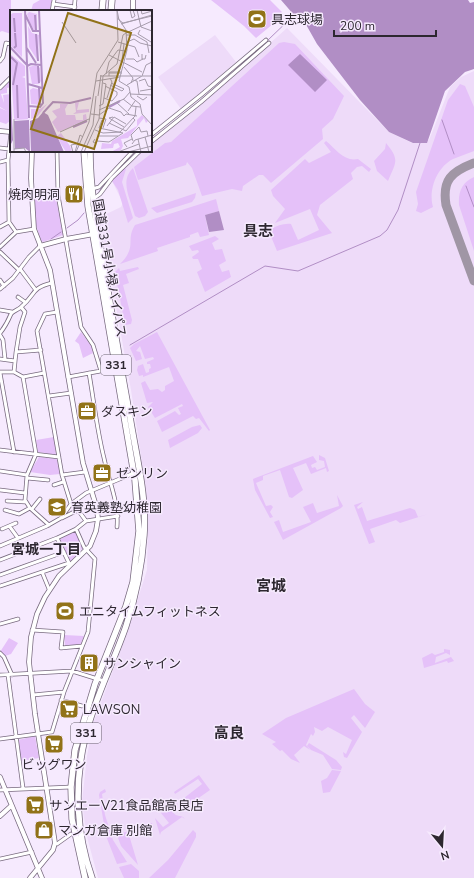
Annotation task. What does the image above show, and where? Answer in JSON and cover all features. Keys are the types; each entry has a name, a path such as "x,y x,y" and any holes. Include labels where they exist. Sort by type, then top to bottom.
{"highway":[{"path":"102,10 103,0"},
{"path":"111,10 112,0"},
{"name":"国道331号小禄バイパス","path":"84,152 86,190 137,473 139,512 139,531 133,582 101,680 77,741 71,787 74,832 85,878"},
{"name":"国道331号小禄バイパス","path":"90,152 95,234 117,368 137,473"},
{"name":"国道331号小禄バイパス","path":"92,878 81,833 78,787 85,738 101,680"}],"street":[{"path":"52,10 54,0"},
{"path":"53,4 74,9 75,0"},
{"path":"152,134 267,41 201,102 169,126 152,141"},
{"path":"0,61 3,57 6,43 10,44"},
{"path":"0,88 10,78"},
{"path":"166,122 169,126"},
{"path":"0,131 10,132"},
{"path":"10,140 8,160 9,222 16,232"},
{"path":"0,148 9,149"},
{"path":"30,878 55,845 30,674 29,648 32,630 41,603 49,589 59,576 86,550 95,537 98,519 85,472 47,260 34,229 31,196 32,152"},
{"path":"57,152 56,165 58,195 81,328 93,345 101,371"},
{"path":"92,189 99,187 132,152"},
{"path":"93,199 100,194 112,178 139,152"},
{"path":"0,162 8,160"},
{"path":"9,197 58,195"},
{"path":"0,227 9,222"},
{"path":"0,247 16,232 34,229"},
{"path":"0,289 40,246 66,239 95,234"},
{"path":"0,252 20,269 35,289"},
{"path":"0,280 4,286"},
{"path":"0,310 12,312 21,307 35,289 52,283"},
{"path":"18,297 25,302"},
{"path":"14,372 20,327 25,312 21,307"},
{"path":"5,359 3,340 0,334 8,322 12,312"},
{"path":"57,312 45,314 37,331 63,482 71,504"},
{"path":"16,352 41,350"},
{"path":"0,359 15,361"},
{"path":"68,377 117,368"},
{"path":"14,452 0,373 14,372 23,377 44,373"},
{"path":"89,373 104,459 118,516 117,527"},
{"path":"23,377 36,454 27,477 25,493 26,502 31,509 49,525"},
{"path":"49,396 71,393"},
{"path":"0,450 59,457"},
{"path":"0,471 48,480"},
{"path":"62,475 85,472"},
{"path":"61,518 71,504 91,491 137,473"},
{"path":"54,485 63,482"},
{"path":"0,490 25,493"},
{"path":"4,510 19,514 31,509 40,499"},
{"path":"7,501 26,502"},
{"path":"0,546 49,525 78,510 86,521"},
{"path":"0,560 57,538 76,529 86,521 118,516"},
{"path":"2,529 10,527 16,523"},
{"path":"10,527 18,538"},
{"path":"0,739 52,732 64,692 88,632 95,559 86,550 76,529"},
{"path":"0,586 69,562 57,538"},
{"path":"0,575 64,552"},
{"path":"42,572 49,589"},
{"path":"0,624 18,619"},
{"path":"32,630 63,632 61,648 82,646"},
{"path":"0,653 4,657 10,675 16,737 24,788"},
{"path":"0,675 72,671 101,680"},
{"path":"33,695 64,692"},
{"path":"62,700 82,706"},
{"path":"0,777 2,790 32,852 42,878"},
{"path":"2,790 71,787"},
{"path":"0,816 11,806"},
{"path":"57,844 71,834"},
{"path":"0,859 32,852"}],"shaded area":[{"path":"0,0 11,0 10,34 2,31 0,32"},
{"path":"40,0 52,0 50,10 31,10 33,4"},
{"name":"具志球場","path":"211,0 270,0 282,12 277,17 279,19 256,38 244,26"},
{"path":"281,0 468,0 470,3 474,2 474,69 465,72 445,91 427,143 413,143 389,132 360,100 317,44 304,21 294,15"},
{"path":"287,28 389,132 412,143 429,140 450,87 461,77 474,71 474,878 98,878 86,833 82,802 87,756 94,721 126,636 147,570 148,519 146,488 131,390 100,217 121,207 123,203 112,181 132,159 141,152 152,152 152,142 185,114 202,104"},
{"path":"215,35 236,62 181,109 158,77"},
{"path":"284,42 295,44 344,96 333,119 322,129 323,139 271,183 263,175 259,175 243,186 242,191 232,189 202,196 192,168 187,162 186,165 138,180 134,167 165,143 171,142 279,43"},
{"path":"300,54 327,80 315,92 288,65"},
{"path":"10,81 10,87 7,88 7,93 1,94 4,103 3,95 10,94 10,121 6,124 0,122 0,108 7,111 0,107 0,91"},
{"path":"460,84 465,86 474,107 474,151 453,159 442,167 433,186 433,207 421,213 416,211 418,204 416,192 448,100"},
{"path":"326,141 344,157 348,159 358,159 371,169 369,172 362,166 357,167 351,173 353,179 320,205 317,215 332,233 277,251 270,234 271,229 283,224 291,224 298,240 319,230 310,209 275,223 285,209 273,196 271,190 305,159 309,163 331,152 324,143"},
{"path":"386,143 395,157 395,165 388,181 377,171 374,161 385,149"},
{"path":"124,168 126,169 122,182 133,218 128,223 118,190 112,181"},
{"path":"133,168 148,212 145,216 139,218 135,216 126,185 129,173"},
{"path":"474,177 474,251 459,205 459,200 462,188 466,182"},
{"path":"196,193 192,202 157,213 151,208"},
{"path":"56,197 63,235 43,242 41,241 36,225 34,199"},
{"path":"216,199 219,211 205,215 209,235 200,237 198,232 190,235 190,237 157,248 158,251 120,264 129,253 131,235 135,225"},
{"path":"219,211 224,230 209,232 205,215"},
{"path":"215,236 219,239 212,243 215,250 222,249 226,261 219,265 222,272 229,270 231,277 205,292 197,272 202,269 198,259 193,259 192,257 199,252 198,250 192,251 189,246"},
{"path":"138,267 139,269 126,274 129,283 123,285 132,320 131,324 125,325 115,272 119,268 120,271"},
{"path":"81,332 92,347 93,353 83,358 79,344 75,341"},
{"path":"157,332 210,430 209,431 199,418 196,419 193,416 162,432 157,421 175,411 179,415 181,414 178,408 183,406 182,404 155,418 148,407 153,402 147,403 141,383 145,381 150,390 158,389 162,392 165,390 165,386 174,381 169,367 143,377 143,375 139,376 137,370 138,366 143,364 146,373 149,372 149,369 151,368 150,364 147,364 147,362 154,359 153,357 145,359 140,346 136,351 140,352 142,359 136,361 130,348 134,344"},
{"path":"200,425 202,428 198,433 170,448 168,440 192,427"},
{"path":"54,437 56,455 38,452 36,440"},
{"path":"319,455 325,458 329,471 327,472 326,468 311,474 306,463 293,468 303,490 292,498 289,497 280,470 263,476 263,480 256,483 266,506 271,505 273,507 270,512 273,517 270,518 255,490 253,479 313,456 317,462 311,465 312,468 315,467 317,470 325,467 324,461 319,460"},
{"path":"39,457 57,459 60,474 50,475 30,472"},
{"path":"337,495 343,506 341,508 283,540 274,522 279,520 283,532 311,522 303,507 313,503 317,513 339,506"},
{"path":"363,502 357,507 358,509 362,507 367,521 410,508 415,510 418,517 428,514 400,523 396,520 370,529 375,542 369,544 354,505"},
{"path":"73,532 76,532 83,548 70,562 59,540"},
{"path":"64,635 84,636 81,644 65,646"},
{"path":"9,638 18,643 11,654 5,656 0,652"},
{"path":"444,649 450,650 450,655 446,653 436,657 435,663 451,657 454,661 448,663 447,661 424,668 422,658 432,653 435,655 444,652"},
{"path":"354,689 365,704 375,712 365,728 354,715 351,718 362,732 347,758 344,757 343,752 346,754 352,740 328,727 322,731 314,727 315,732 313,736 311,734 306,745 310,750 304,746 294,755 300,763 291,759 282,750 280,751 272,744 276,742 262,734 286,718"},
{"path":"35,736 39,758 21,761 18,740"},
{"path":"309,743 336,760 342,767 341,770 332,769 323,755 311,750 307,746"},
{"path":"332,770 341,771 330,792 323,793 321,781 327,778"},
{"path":"199,775 210,790 190,804 183,800 179,802 202,784 198,779 175,794 174,792"},
{"path":"105,789 106,792 102,794 105,815 113,840 127,862 117,864 106,836 99,795 100,792"},
{"path":"175,803 172,809 173,813 183,817 185,819 182,817 161,832 160,835 155,818 163,827 169,823 161,813"},
{"path":"152,823 153,827 129,835 138,865 121,846 117,835"},
{"path":"193,830 196,833 196,837 175,878 149,878 168,860"},
{"path":"131,864 139,871 139,878 124,878 119,867"}],"waterway":[{"path":"267,41 293,16"},
{"path":"190,105 264,43"},
{"path":"442,120 454,154"},
{"path":"152,136 161,129"},
{"path":"130,345 265,266 298,271 380,236 387,230 398,210 420,143"},
{"path":"99,192 104,184"},
{"path":"466,186 474,207"},
{"path":"67,228 78,220 84,213"},
{"path":"51,239 61,232"}],"taxiway":[{"path":"474,163 466,166 454,174 450,178 445,189 446,205 474,281"}],"place":[{"name":"具志球場","path":"257,19"},
{"name":"焼肉明洞","path":"74,194"},
{"name":"ダスキン","path":"87,411"},
{"name":"ゼンリン","path":"102,473"},
{"name":"育英義塾幼稚園","path":"57,507"},
{"name":"エニタイムフィットネス","path":"65,611"},
{"name":"サンシャイン","path":"89,663"},
{"name":"LAWSON","path":"69,709"},
{"name":"ビッグワン","path":"54,744"},
{"name":"サンエーV21食品館高良店","path":"35,805"},
{"name":"マンガ倉庫 別館","path":"44,830"}],"district":[{"name":"具志","path":"258,231"},
{"name":"宮城一丁目","path":"46,549"},
{"name":"宮城","path":"271,586"},
{"name":"高良","path":"229,733"}]}
